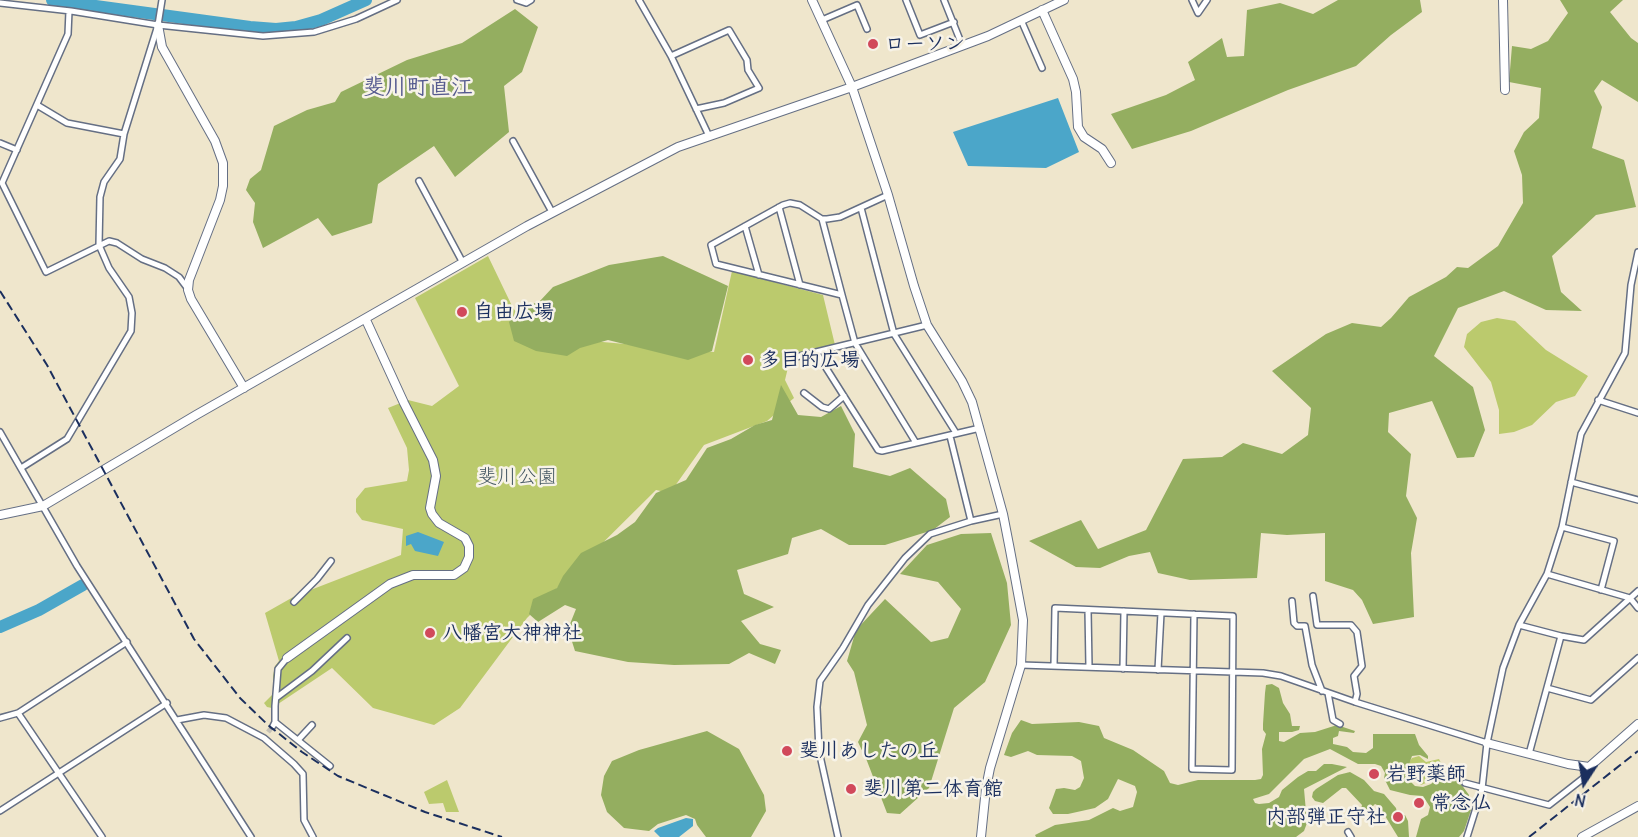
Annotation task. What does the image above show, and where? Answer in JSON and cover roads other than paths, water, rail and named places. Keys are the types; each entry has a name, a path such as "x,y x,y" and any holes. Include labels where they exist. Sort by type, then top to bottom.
{"street":[{"path":"21,468 67,439 130,331 132,313 129,297 108,268 99,245 100,198 104,182 120,159 124,134 158,23 162,0"},
{"path":"0,3 263,36 292,35 335,27 397,0"},
{"path":"517,0 525,3 531,0"},
{"path":"639,0 671,56 709,136"},
{"path":"812,0 852,87 888,195 917,298 927,325 962,381 972,402 1003,514 1023,620 1021,665 990,768 980,836"},
{"path":"906,0 920,35 954,22"},
{"path":"944,0 962,45"},
{"path":"0,515 43,506 552,212 678,147 852,87 988,36 1064,0"},
{"path":"1192,0 1198,13 1207,0"},
{"path":"1503,0 1505,90"},
{"path":"822,21 857,5 867,29"},
{"path":"1042,10 1073,79 1078,127 1084,137 1102,149 1111,163"},
{"path":"69,11 68,34 2,183 46,272 109,241 117,243 142,259 165,268 179,277 244,388"},
{"path":"1021,20 1042,68"},
{"path":"158,23 162,47 215,141 223,163 223,186 220,200 189,280 188,290"},
{"path":"671,56 729,30 747,60 748,70 759,88 724,103 696,109"},
{"path":"38,105 67,123 124,134"},
{"path":"513,141 552,212"},
{"path":"0,143 17,150"},
{"path":"419,181 463,263"},
{"path":"842,296 716,264 711,245 790,203 822,219 840,217 888,195"},
{"path":"779,207 800,285"},
{"path":"861,208 894,334 953,434 971,521"},
{"path":"822,219 855,343 916,443"},
{"path":"745,226 759,275"},
{"path":"1467,837 1482,789 1487,743 1503,668 1519,624 1547,574 1562,527 1581,434 1625,353 1631,285 1638,252"},
{"path":"1631,285 1638,288"},
{"path":"330,766 299,739 274,724 278,669 287,658 390,584 413,575 454,575 462,570 468,560 469,546 465,538 439,523 432,514 430,508 436,478 434,460 404,403 366,320"},
{"path":"788,359 927,325"},
{"path":"816,352 878,450 882,451 980,428"},
{"path":"804,393 822,407 829,409 844,396"},
{"path":"1598,400 1638,413"},
{"path":"0,432 77,566 251,837"},
{"path":"1571,482 1638,500"},
{"path":"838,837 819,751 817,706 819,681 843,648 863,612 905,558 930,534 1003,514"},
{"path":"1562,527 1614,541 1601,590"},
{"path":"294,602 331,561"},
{"path":"1547,574 1630,598 1638,608"},
{"path":"1519,624 1560,636 1584,640 1638,591"},
{"path":"1313,596 1317,625"},
{"path":"1292,601 1294,623 1297,626 1351,625 1357,632 1362,666 1354,676 1356,702"},
{"path":"1054,666 1056,608 1088,610 1124,611 1161,613 1194,614 1233,616 1232,770 1192,769 1194,614"},
{"path":"1088,610 1089,667"},
{"path":"1123,669 1124,611"},
{"path":"1158,670 1161,613"},
{"path":"1305,626 1312,665 1327,696 1333,720 1340,724"},
{"path":"1529,754 1560,636"},
{"path":"276,698 299,682 346,638"},
{"path":"0,718 18,713 127,642"},
{"path":"1547,688 1591,700 1638,658"},
{"path":"1021,665 1263,673 1281,676 1327,696 1356,702 1487,743 1589,767"},
{"path":"0,811 166,703"},
{"path":"18,713 102,837"},
{"path":"177,720 204,715 226,718 264,738 303,774 304,820 312,837"},
{"path":"1465,783 1549,805 1586,776 1589,767 1638,724"},
{"path":"299,739 312,725"},
{"path":"264,738 268,732"},
{"path":"1582,837 1638,806"}],"water":[{"path":"1058,98 1079,152 1046,168 968,166 953,132"},
{"path":"418,532 444,542 438,556 415,551 411,544 406,546 406,536"},
{"path":"686,818 693,819 693,826 679,837 660,837 654,831 658,828"}],"waterway":[{"path":"52,0 276,29 296,27 321,20 366,0"},
{"path":"0,627 39,610 83,585"}],"tunnel":[{"path":"268,732 273,726"}],"railway":[{"path":"0,291 47,365 194,639 240,698 268,725 302,752 338,776 425,812 502,837"},
{"path":"1529,837 1638,751"}],"place":[{"name":"ローソン","path":"873,44"},
{"name":"自由広場","path":"462,312"},
{"name":"多目的広場","path":"748,360"},
{"name":"八幡宮大神神社","path":"430,633"},
{"name":"斐川あしたの丘","path":"787,751"},
{"name":"岩野薬師","path":"1374,774"},
{"name":"斐川第二体育館","path":"851,789"},
{"name":"常念仏","path":"1419,803"},
{"name":"内部弾正守社","path":"1398,817"}],"district":[{"name":"斐川町直江","path":"418,88"}],"park label":[{"name":"斐川公園","path":"517,477"}]}
